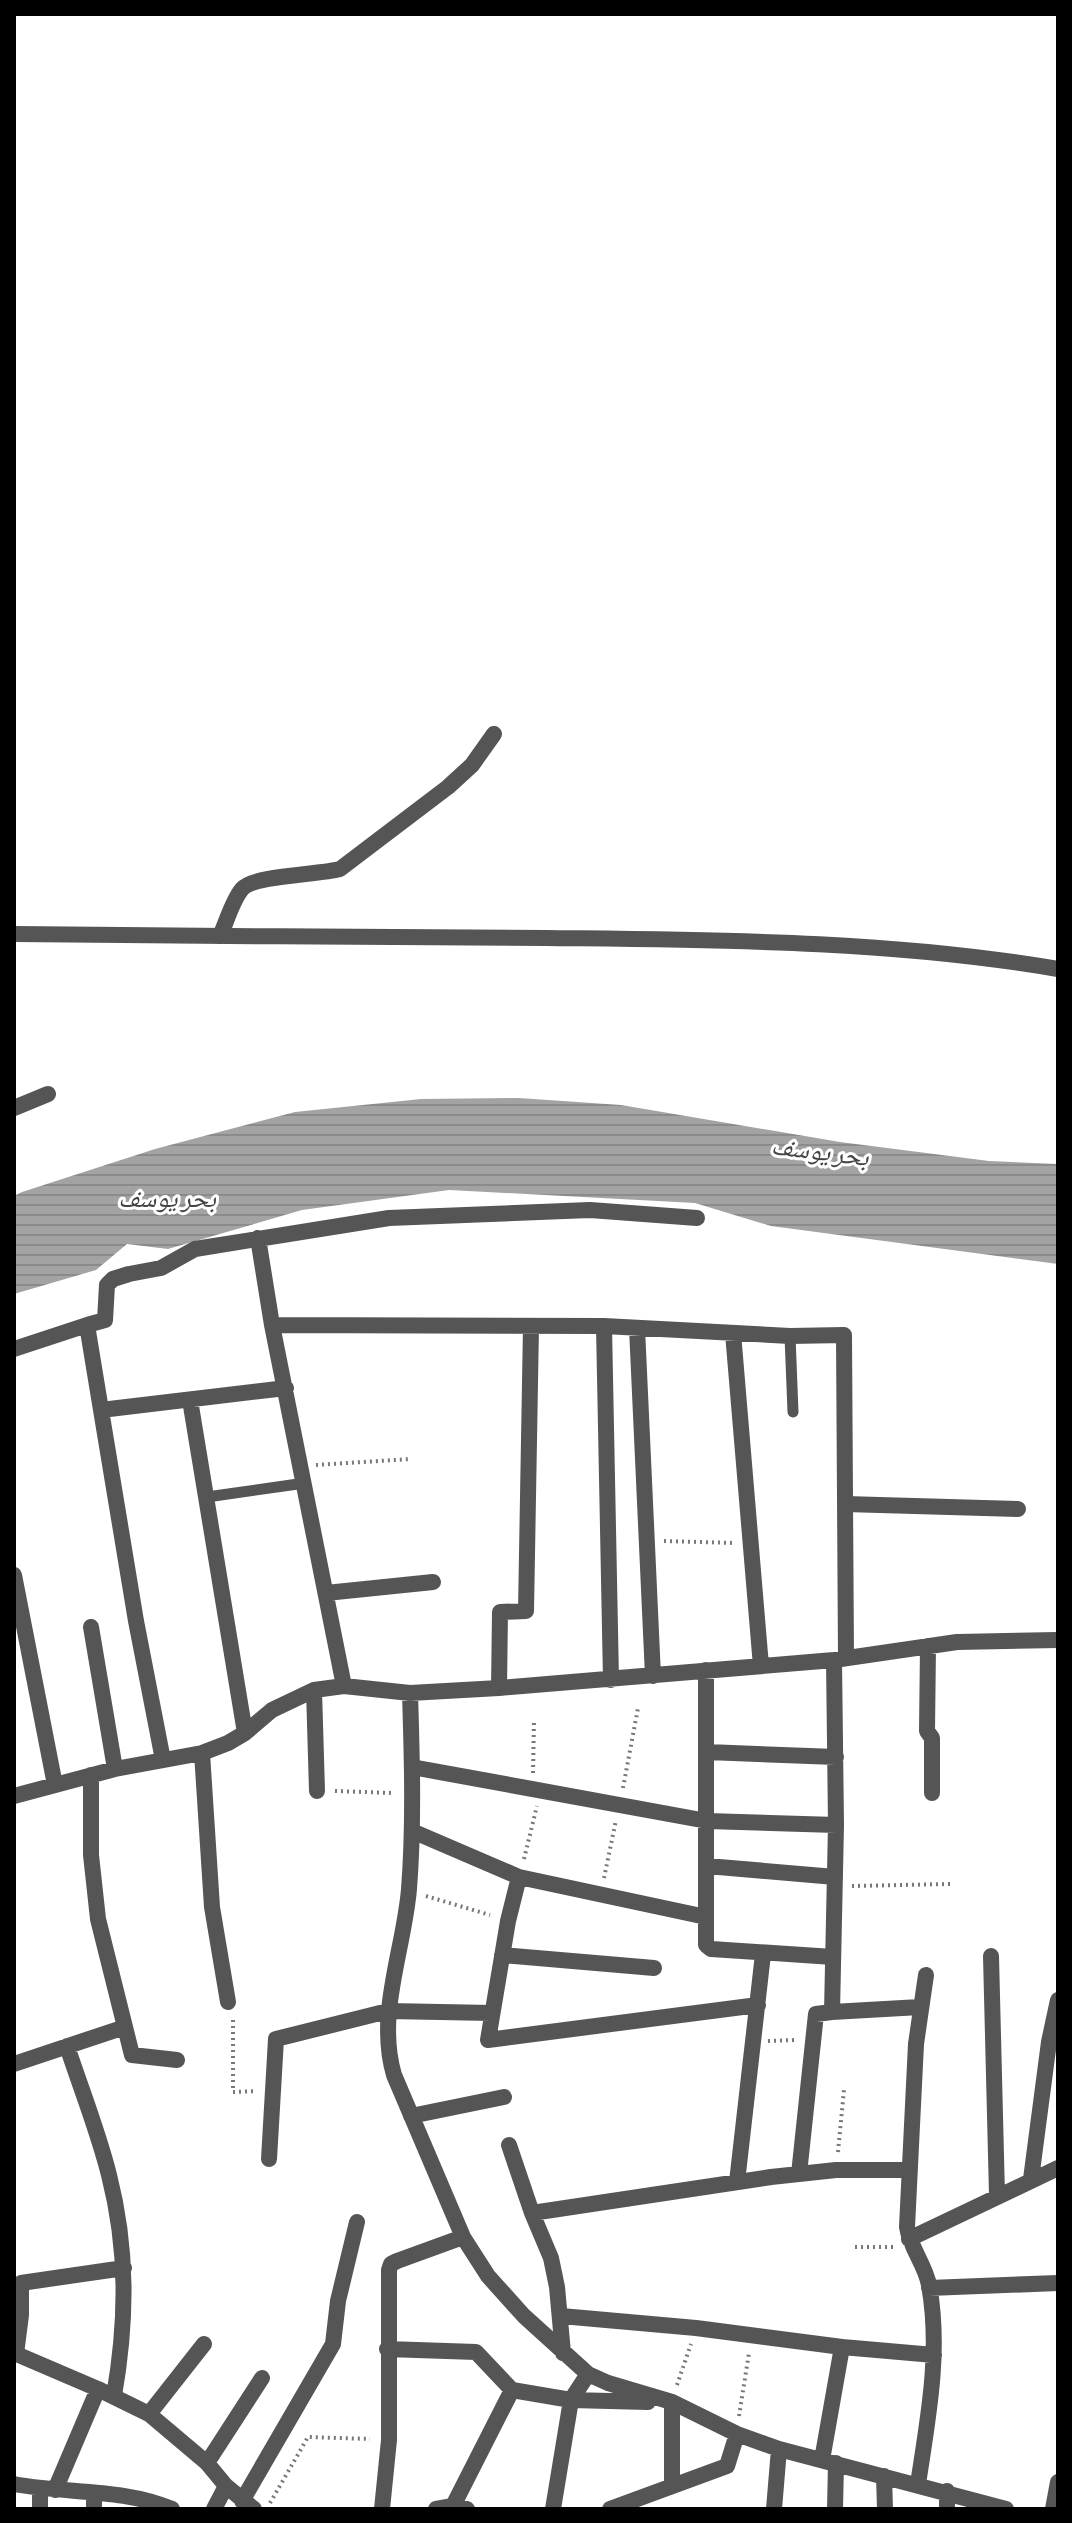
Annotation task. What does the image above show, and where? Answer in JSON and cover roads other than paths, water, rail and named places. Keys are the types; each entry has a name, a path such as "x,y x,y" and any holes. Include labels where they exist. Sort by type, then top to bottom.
{"street":[{"path":"220,936 242,889 254,880 320,874 340,869 448,787 472,765 494,734"},
{"path":"14,934 808,943 920,951 1058,969"},
{"path":"14,1108 48,1094"},
{"path":"14,1349 105,1320 105,1292 113,1279 161,1268 195,1249 389,1218 428,1215 590,1210 697,1218"},
{"path":"258,1238 272,1325 344,1686"},
{"path":"87,1325 136,1621 163,1760"},
{"path":"272,1325 604,1326 790,1336 844,1335 845,1504 836,1757 832,2012"},
{"path":"499,1688 500,1612 526,1611 531,1326"},
{"path":"604,1326 611,1680"},
{"path":"637,1328 653,1676"},
{"path":"733,1333 761,1666"},
{"path":"101,1410 286,1388"},
{"path":"190,1400 245,1733"},
{"path":"845,1504 1018,1509"},
{"path":"14,1575 55,1785"},
{"path":"326,1593 433,1582"},
{"path":"91,1627 115,1769"},
{"path":"14,1796 115,1769 202,1753 245,1733 272,1710 314,1690 344,1686 410,1693 499,1688 840,1659 974,1641 1058,1640"},
{"path":"928,1646 927,1731 932,1738 932,1793"},
{"path":"706,1670 708,1948 833,1957"},
{"path":"314,1690 317,1791"},
{"path":"410,1693 412,1831 409,1891 388,2011 388,2055 463,2237 488,2276 563,2353 588,2374 608,2383 672,2402 737,2434 779,2449 1006,2509"},
{"path":"707,1752 836,1757"},
{"path":"202,1753 212,1907 228,2002"},
{"path":"412,1767 707,1821 836,1825"},
{"path":"91,1775 91,1855 98,1919 132,2055 177,2060"},
{"path":"412,1831 519,1877 706,1917"},
{"path":"707,1866 835,1882"},
{"path":"519,1877 508,1921 488,2040 758,2005"},
{"path":"737,2182 763,1954"},
{"path":"502,1955 654,1968"},
{"path":"991,1956 997,2195"},
{"path":"918,2484 934,2355 925,2268 911,2243 913,2083 926,1975"},
{"path":"1031,2179 1049,2042 1058,2000"},
{"path":"799,2174 816,2014 920,2007"},
{"path":"269,2159 276,2039 388,2011 492,2013"},
{"path":"14,2064 125,2027"},
{"path":"40,2509 47,2490 106,2392 122,2347 124,2268 109,2173 67,2046"},
{"path":"411,2116 504,2097"},
{"path":"509,2145 551,2258 561,2316 563,2353"},
{"path":"911,2243 997,2195 1058,2168"},
{"path":"532,2213 799,2174 836,2170 910,2170"},
{"path":"124,2268 21,2283 21,2315 15,2353 149,2414 207,2463 226,2486 248,2505 333,2344 343,2276 357,2222"},
{"path":"382,2509 389,2440 389,2270 391,2264 463,2237"},
{"path":"929,2288 1058,2283"},
{"path":"561,2316 934,2355"},
{"path":"149,2414 204,2344"},
{"path":"835,2509 829,2462 842,2347"},
{"path":"387,2349 476,2352 512,2390 571,2400 672,2402"},
{"path":"553,2509 571,2400 588,2374"},
{"path":"207,2463 262,2378"},
{"path":"452,2508 512,2390"},
{"path":"666,2509 672,2402"},
{"path":"610,2509 727,2466 737,2434"},
{"path":"774,2509 779,2449"},
{"path":"884,2476 885,2509"},
{"path":"1053,2509 1058,2482"},
{"path":"14,2484 94,2501 151,2500 172,2509"},
{"path":"214,2509 226,2486"},
{"path":"947,2491 947,2509"}],"lane":[{"path":"790,1336 793,1412"},
{"path":"207,1497 305,1483"}],"water":[{"name":"بحر يوسف","path":"519,1098 621,1105 840,1142 989,1161 1058,1164 1058,1264 771,1226 695,1203 449,1190 302,1210 168,1249 127,1244 96,1270 14,1294 14,1196 22,1192 155,1149 295,1112 421,1099"}]}
